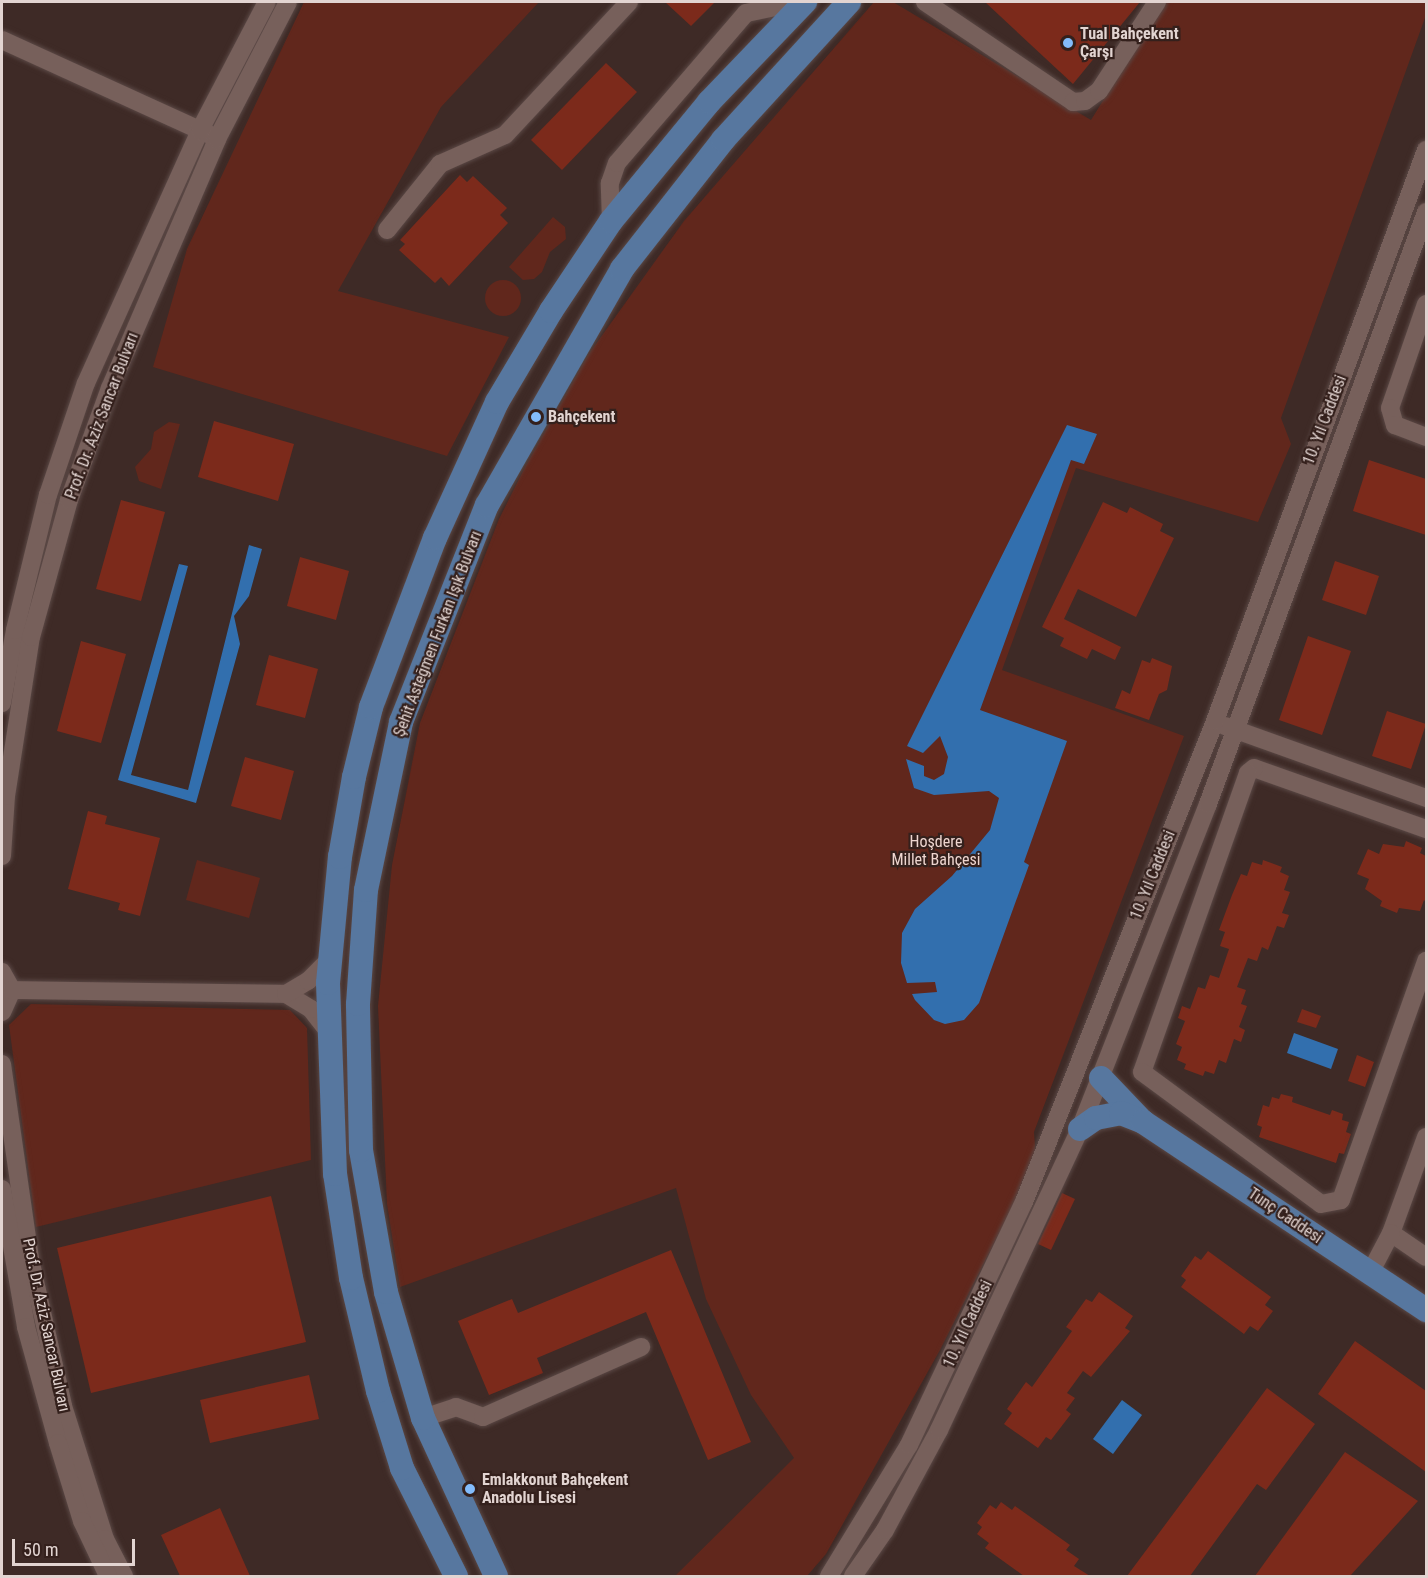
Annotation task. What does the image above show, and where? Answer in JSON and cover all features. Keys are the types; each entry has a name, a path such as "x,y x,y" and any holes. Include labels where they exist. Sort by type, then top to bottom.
{"main road":[{"name":"Şehit Asteğmen Furkan Işık Bulvarı","path":"456,1576 402,1468 378,1391 351,1278 335,1174 328,1030 330,958 340,857 371,707 427,559 497,402 551,311 612,221 709,102 806,2"},
{"name":"Şehit Asteğmen Furkan Işık Bulvarı","path":"496,1576 440,1462 423,1418 386,1292 361,1150 357,1076 366,890 401,722 487,505 622,269 723,140 849,2"},
{"name":"Tunç Caddesi","path":"1101,1078 1143,1122"},
{"name":"Tunç Caddesi","path":"1080,1129 1096,1118 1121,1113 1143,1122 1426,1310"},
{"path":"402,1468 440,1462"}],"street":[{"name":"Prof. Dr. Aziz Sancar Bulvarı","path":"2,703 15,630 48,495 86,383 200,130 267,2"},
{"name":"Prof. Dr. Aziz Sancar Bulvarı","path":"2,856 6,796 31,637 69,500 110,387 217,139 288,2"},
{"path":"387,230 440,164 505,135 629,2"},
{"path":"612,221 610,183 617,163 746,13 799,2"},
{"path":"925,2 1073,102 1085,101 1099,91 1157,2"},
{"path":"2,40 217,139"},
{"name":"10. Yıl Caddesi","path":"829,1576 909,1445 1024,1202 1215,721 1426,150"},
{"name":"10. Yıl Caddesi","path":"853,1576 885,1530 939,1430 1080,1129 1309,545 1426,212"},
{"path":"1426,304 1390,408 1395,425 1426,437"},
{"path":"1286,527 1309,545"},
{"path":"1215,721 1235,731 1426,798"},
{"path":"1426,829 1254,768 1248,773 1142,1072 1321,1204 1341,1200 1426,961"},
{"path":"286,994 308,981 330,958"},
{"path":"2,1015 5,975 286,994 311,1009 328,1030"},
{"name":"Prof. Dr. Aziz Sancar Bulvarı","path":"2,1064 30,1258 63,1406 105,1539 124,1576"},
{"path":"1370,1273 1391,1233 1426,1137"},
{"name":"Prof. Dr. Aziz Sancar Bulvarı","path":"2,1189 33,1350 82,1521 108,1576"},
{"path":"1391,1233 1426,1257"},
{"path":"423,1418 456,1407 483,1417 641,1347"}],"green space":[{"path":"304,2 539,2 441,107 338,291 509,337 447,456 153,367 187,249"},
{"name":"Hoşdere Millet Bahçesi","path":"874,2 893,2 1091,120 1164,2 1426,2 1426,15 1281,418 1291,444 1258,522 1076,468 1002,670 1184,736 1034,1132 1036,1160 940,1350 826,1554 807,1576 675,1576 794,1458 751,1395 706,1299 676,1188 400,1287 387,1204 378,1006 392,865 420,723 499,519 525,467 588,355 684,221"},
{"path":"553,217 565,227 566,239 550,252 542,272 534,279 523,280 509,267"},
{"path":"503,280 516,285 521,298 516,311 503,316 490,311 485,298 490,285"},
{"path":"169,422 180,424 161,489 139,481 135,467 151,449 154,432"},
{"path":"197,860 260,878 249,918 186,900"},
{"path":"31,1004 290,1010 307,1028 311,1160 36,1227 9,1025"}],"water":[{"path":"1067,425 1097,434 1084,464 1071,460 980,710 1067,741 1024,862 1029,865 979,1003 964,1020 945,1024 934,1020 912,994 937,992 935,982 907,983 901,963 902,933 915,909 952,876 990,830 999,798 989,791 934,795 914,788 906,759 924,766 924,776 934,780 944,774 948,757 940,736 923,753 907,746"},
{"path":"249,545 262,549 249,596 234,616 240,644 196,803 118,780 179,564 188,566 131,775 188,790"},
{"path":"1294,1033 1338,1049 1331,1069 1287,1053"},
{"path":"1122,1400 1142,1415 1113,1454 1093,1439"}],"building":[{"path":"665,2 715,2 691,26"},
{"name":"Tual Bahçekent Çarşı","path":"985,2 1140,2 1073,84"},
{"path":"606,63 637,92 562,170 531,140"},
{"path":"460,175 467,182 473,176 507,208 500,215 508,223 449,286 441,277 435,283 399,250 405,244 400,240"},
{"path":"214,421 294,444 278,501 198,477"},
{"path":"1369,460 1426,479 1426,535 1353,511"},
{"path":"121,500 165,512 141,601 96,589"},
{"path":"1103,502 1127,513 1130,507 1163,524 1160,531 1174,538 1136,617 1078,589 1064,619 1121,647 1115,660 1092,649 1087,659 1060,646 1064,638 1042,627"},
{"path":"300,557 349,571 336,620 287,606"},
{"path":"1335,561 1379,576 1366,615 1322,600"},
{"path":"1308,636 1351,651 1322,735 1279,720"},
{"path":"81,641 126,654 101,743 57,731"},
{"path":"269,655 318,669 305,718 256,705"},
{"path":"1152,658 1172,666 1167,690 1159,694 1149,720 1115,708 1122,690 1130,694 1142,660 1150,663"},
{"path":"1387,711 1426,724 1411,769 1372,756"},
{"path":"245,757 294,771 281,820 231,806"},
{"path":"88,811 107,816 105,824 160,838 140,916 118,910 120,903 68,889"},
{"path":"1406,841 1422,848 1420,853 1426,856 1426,902 1424,900 1420,911 1399,908 1397,913 1380,906 1382,901 1365,889 1369,879 1357,874 1368,849 1379,854 1383,844 1404,847"},
{"path":"1263,860 1282,867 1280,872 1289,876 1284,890 1290,892 1282,913 1289,915 1284,928 1277,926 1268,950 1262,947 1257,961 1248,958 1237,987 1246,990 1241,1004 1247,1006 1239,1027 1245,1030 1241,1042 1234,1039 1226,1063 1219,1060 1214,1074 1205,1071 1203,1076 1184,1069 1186,1064 1177,1060 1182,1047 1176,1044 1185,1021 1178,1018 1182,1006 1190,1009 1198,987 1205,989 1210,975 1219,978 1229,949 1220,946 1225,932 1219,930 1232,895 1241,874 1247,876 1252,862 1262,865"},
{"path":"1302,1009 1321,1016 1316,1028 1297,1022"},
{"path":"1357,1055 1374,1062 1365,1087 1348,1081"},
{"path":"1281,1094 1293,1097 1292,1102 1330,1115 1332,1110 1343,1114 1342,1120 1349,1122 1346,1132 1351,1134 1344,1154 1339,1153 1336,1163 1259,1137 1262,1127 1257,1125 1263,1105 1269,1107 1272,1097 1279,1099"},
{"path":"1062,1193 1075,1199 1051,1250 1038,1244"},
{"path":"271,1196 306,1342 91,1393 57,1248"},
{"path":"671,1250 751,1442 708,1460 646,1312 537,1358 543,1373 489,1395 458,1321 512,1299 518,1313"},
{"path":"1208,1251 1271,1297 1265,1305 1273,1311 1258,1331 1250,1326 1244,1334 1181,1287 1186,1280 1181,1276 1195,1256 1201,1260"},
{"path":"1099,1292 1133,1316 1125,1328 1130,1331 1091,1377 1083,1371 1067,1393 1075,1398 1066,1410 1071,1414 1051,1440 1046,1437 1038,1448 1004,1424 1012,1413 1007,1409 1026,1382 1032,1387 1072,1331 1066,1327 1086,1299 1092,1302"},
{"path":"1355,1341 1426,1391 1426,1472 1318,1394"},
{"path":"309,1375 319,1419 210,1443 200,1400"},
{"path":"1267,1388 1315,1424 1266,1490 1257,1484 1190,1576 1127,1576"},
{"path":"1345,1452 1418,1501 1350,1576 1255,1576"},
{"path":"1001,1502 1012,1510 1015,1506 1070,1545 1066,1550 1079,1559 1074,1566 1090,1576 1024,1576 985,1548 989,1543 977,1534 982,1527 977,1523 990,1505 996,1509"},
{"path":"220,1508 250,1576 180,1576 161,1535"}],"place":[{"name":"Tual Bahçekent Çarşı","path":"1068,43"},
{"name":"Bahçekent","path":"536,417"},
{"name":"Emlakkonut Bahçekent Anadolu Lisesi","path":"470,1489"}]}
